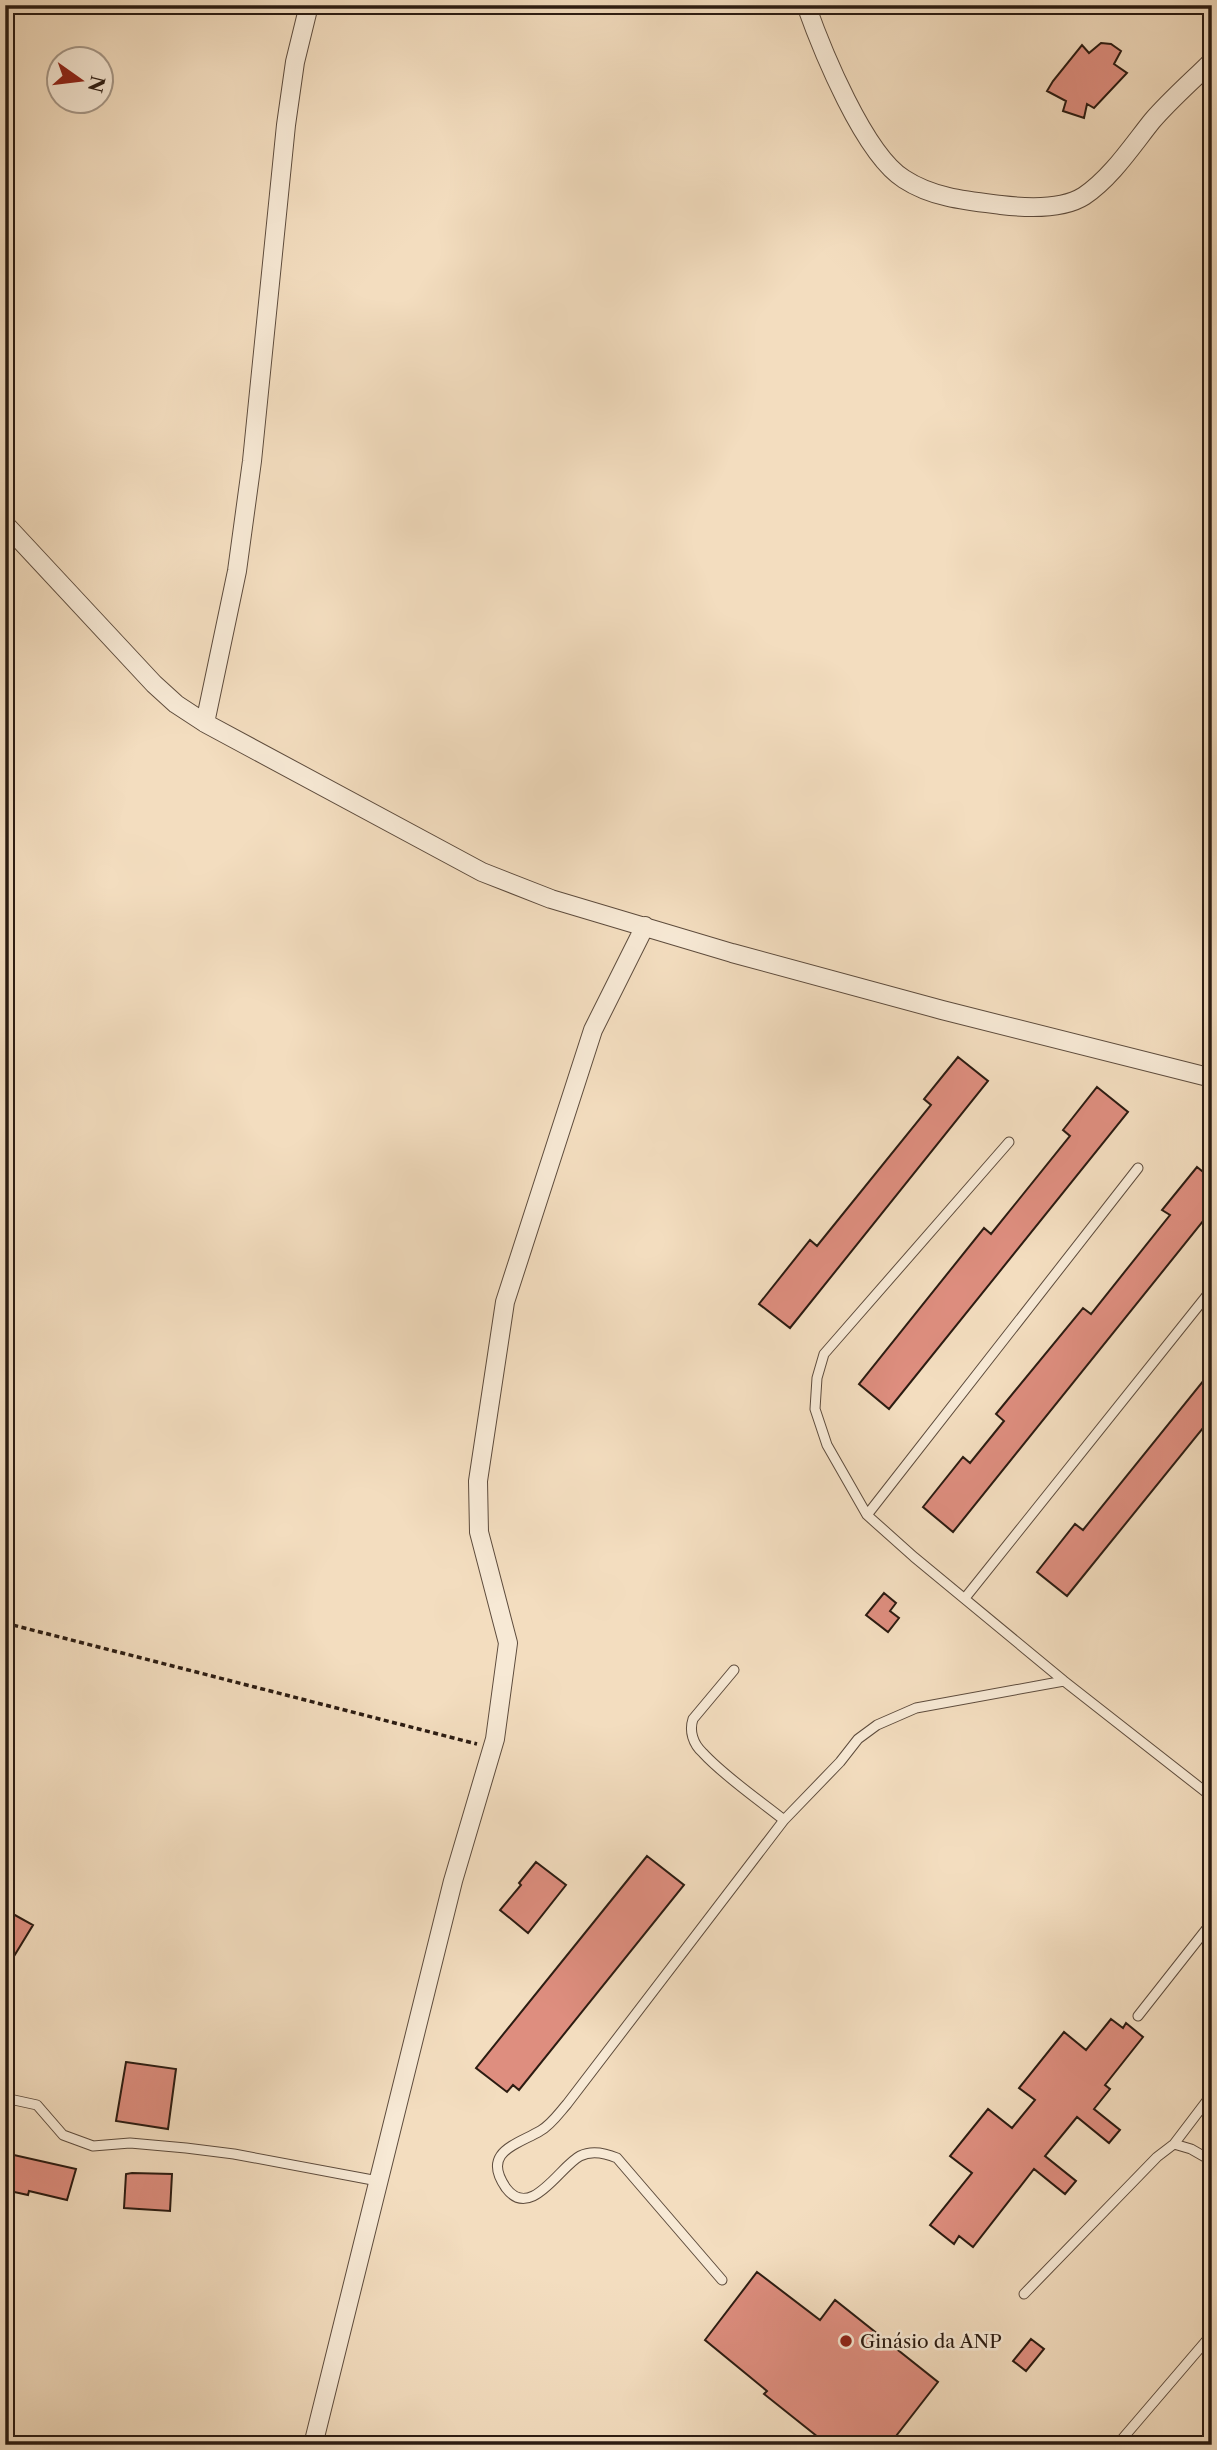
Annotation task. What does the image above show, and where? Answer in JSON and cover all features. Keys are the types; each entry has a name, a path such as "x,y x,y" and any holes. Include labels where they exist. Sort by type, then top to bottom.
{"street":[{"path":"205,723 237,571 252,461 286,125 295,62 309,5"},
{"path":"806,5 853,113 887,165 904,179 955,199 1014,206 1047,206 1073,201 1085,195 1110,172 1155,118 1212,61"},
{"path":"5,524 154,684 176,704 205,723 482,872 551,899 732,953 942,1010 1212,1078"},
{"path":"313,2445 453,1881 493,1748 508,1643 479,1532 478,1480 505,1303 593,1030 645,926"}],"lane":[{"path":"1009,1142 824,1354 817,1378 815,1409 827,1445 867,1515 1064,1681 1212,1797"},
{"path":"867,1515 1138,1168"},
{"path":"965,1598 1212,1289"},
{"path":"734,1670 693,1719 690,1727 692,1734 702,1753 783,1820"},
{"path":"722,2280 617,2158 594,2152 582,2155 572,2161 543,2190 533,2197 525,2198 512,2194 505,2186 498,2162 507,2148 543,2129 567,2104 783,1820 840,1762 858,1739 877,1725 916,1708 1064,1681"},
{"path":"1138,2016 1212,1922"},
{"path":"1024,2294 1157,2157 1174,2144 1212,2094"},
{"path":"5,2098 37,2105 63,2135 93,2147 130,2143 186,2148 379,2180"},
{"path":"1174,2144 1191,2149 1212,2161"},
{"path":"1117,2445 1212,2334"}],"path":[{"path":"5,1623 493,1748"}],"building":[{"path":"1101,43 1111,44 1121,51 1114,64 1127,73 1094,108 1087,104 1084,118 1063,111 1066,101 1047,91 1082,45 1089,53"},
{"path":"958,1057 988,1081 790,1328 759,1304 810,1240 817,1246 931,1105 924,1099"},
{"path":"1097,1087 1128,1112 889,1409 859,1384 984,1228 991,1234 1070,1136 1063,1130"},
{"path":"1197,1167 1212,1179 1212,1210 953,1532 923,1507 963,1457 970,1463 1004,1421 996,1414 1083,1308 1091,1314 1170,1215 1162,1210"},
{"path":"1212,1370 1212,1417 1067,1596 1037,1572 1075,1524 1083,1530"},
{"path":"884,1593 896,1603 890,1611 899,1618 888,1632 866,1615"},
{"path":"647,1856 684,1885 519,2090 513,2085 507,2092 476,2068"},
{"path":"536,1862 566,1885 528,1933 500,1910"},
{"path":"13,1914 33,1925 5,1971 5,1915 10,1919"},
{"path":"1111,2019 1123,2028 1126,2023 1143,2037 1105,2085 1110,2089 1094,2109 1120,2130 1109,2143 1077,2117 1045,2156 1076,2181 1065,2194 1034,2169 973,2247 959,2236 954,2244 930,2225 972,2173 950,2156 988,2109 1012,2128 1035,2100 1019,2088 1064,2032 1086,2050"},
{"path":"126,2062 176,2069 168,2129 116,2121"},
{"path":"5,2153 76,2169 67,2200 29,2191 28,2195 5,2190"},
{"path":"126,2174 172,2174 170,2211 124,2208"},
{"name":"Ginásio da ANP","path":"757,2272 820,2320 835,2300 938,2382 889,2445 828,2445 764,2394 767,2391 705,2340"},
{"path":"1031,2339 1044,2349 1026,2371 1013,2361"}],"place":[{"name":"Ginásio da ANP","path":"846,2341"}]}
